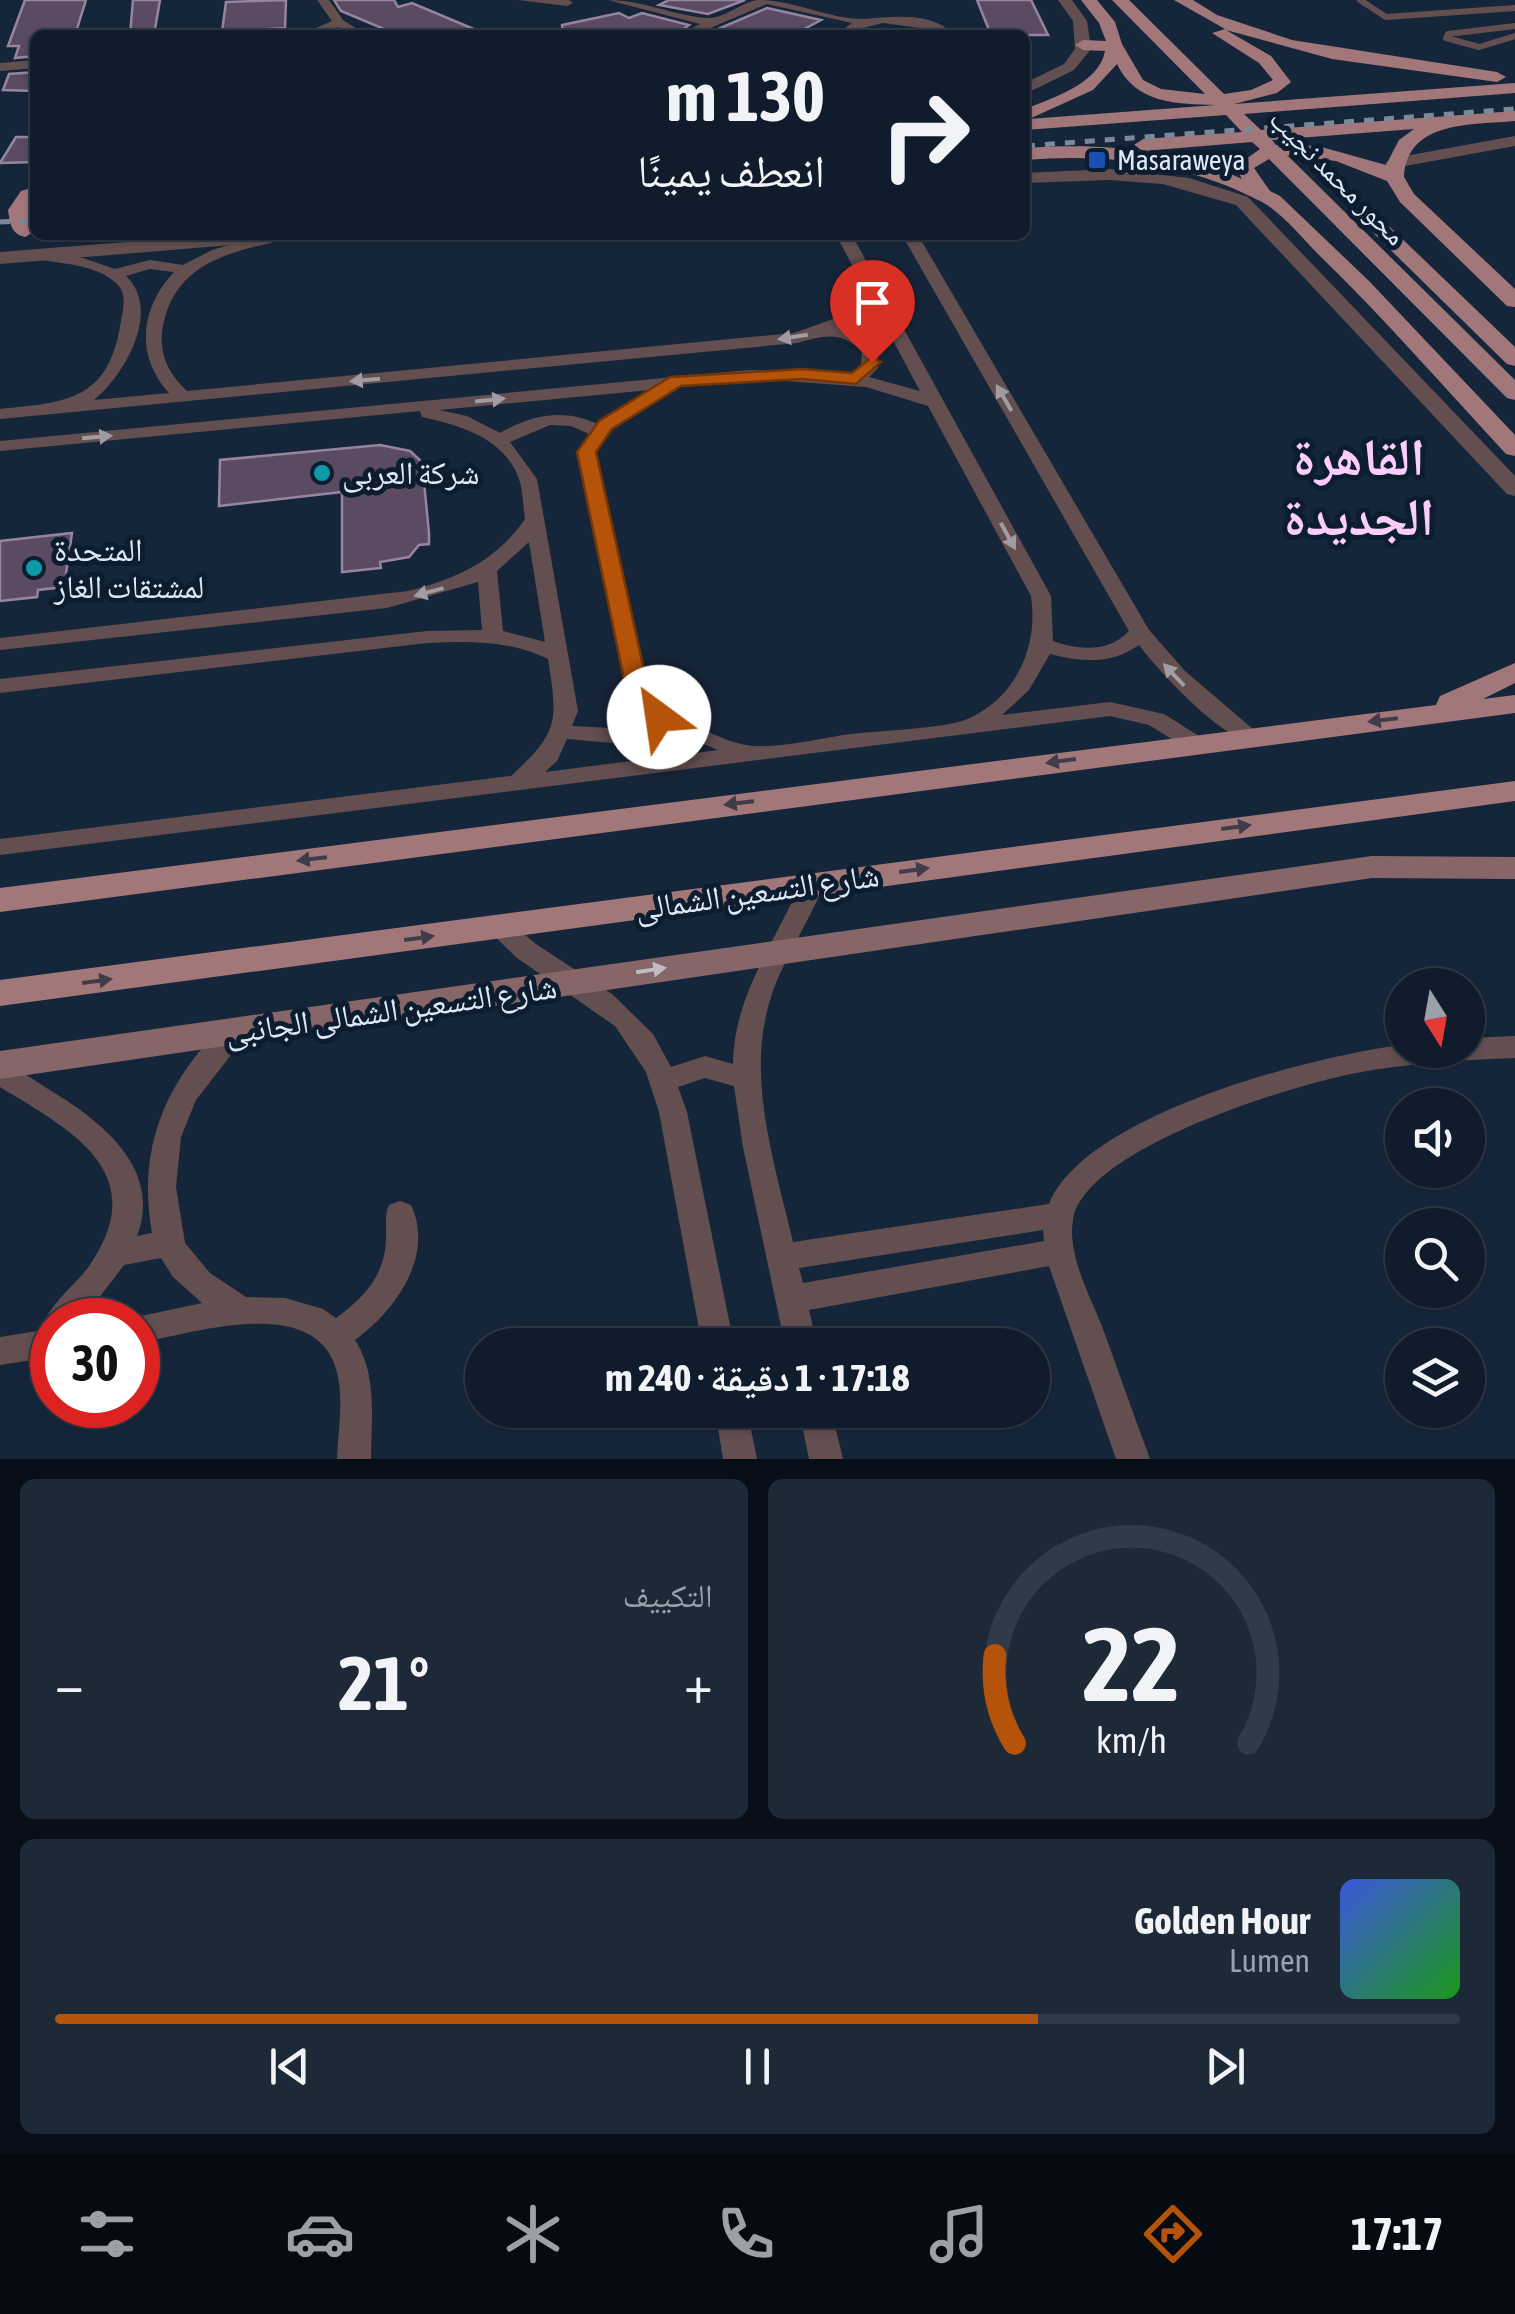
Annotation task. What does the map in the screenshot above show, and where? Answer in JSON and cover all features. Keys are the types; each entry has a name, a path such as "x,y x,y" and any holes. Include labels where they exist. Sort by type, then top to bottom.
{"main road":[{"path":"1090,0 1106,17 1133,80 1153,92 1208,100 1261,95 1282,82 1280,73 1226,38 1210,18"},
{"name":"محور محمد نجيب","path":"1120,0 1167,34 1515,359"},
{"name":"محور محمد نجيب","path":"1142,0 1167,34 1515,393"},
{"path":"1182,0 1210,18 1326,51 1515,80"},
{"path":"1083,45 1116,47"},
{"path":"1030,113 1094,83 1113,62 1116,47"},
{"path":"1030,125 1515,88"},
{"path":"1030,154 1515,116"},
{"path":"1394,170 1408,140 1447,121"},
{"path":"1070,151 1174,162 1220,174 1260,191"},
{"path":"1515,301 1407,198 1394,170 1328,152 1282,152 1250,160 1244,167 1260,191 1362,285 1515,448"},
{"path":"0,197 30,195"},
{"path":"30,197 18,210 20,225 30,230"},
{"path":"0,233 30,230"},
{"path":"1484,274 1496,303 1513,325"},
{"path":"1362,285 1410,320 1515,420"},
{"path":"1424,715 1515,672"},
{"path":"0,900 1515,704"},
{"name":"شارع التسعين الشمالى","path":"0,994 1507,795"},
{"name":"شارع التسعين الشمالى الجانبى","path":"0,1065 1372,867 1515,868"}],"street":[{"path":"323,0 340,23 352,30"},
{"path":"524,0 567,3"},
{"path":"614,0 712,23"},
{"path":"696,30 766,0 861,28 880,18 940,30"},
{"path":"1030,86 1069,67 1083,45 1080,21 1066,0"},
{"path":"320,30 340,23"},
{"path":"1,62 30,57"},
{"path":"1,62 30,64"},
{"path":"1394,170 1452,150 1515,141"},
{"path":"1030,178 1120,173 1184,180 1216,189 1250,208 1515,488"},
{"path":"0,258 220,240"},
{"path":"183,397 162,377 151,349 157,303 163,291 184,271 228,250 264,240"},
{"path":"847,240 1041,596 1045,612 1044,645 1019,689 969,726"},
{"path":"913,240 1140,632 1167,670 1190,692 1250,736"},
{"path":"36,255 116,275 133,296 124,357 98,389 69,408"},
{"path":"116,275 127,269 160,264 184,271"},
{"path":"0,414 798,338 828,329 864,310 876,293"},
{"path":"828,329 858,339 870,350 869,368 856,378"},
{"path":"0,446 676,381 802,374 856,378 934,402"},
{"path":"676,381 598,432 586,452 642,700 659,717 748,754"},
{"path":"400,409 438,414 502,439 518,458 528,480 567,711 549,756 517,782"},
{"path":"502,439 522,426 549,420 578,422 598,432"},
{"path":"0,644 387,602 430,593 487,570 521,544 534,520"},
{"path":"487,570 494,636"},
{"path":"1044,645 1076,654 1110,653 1124,648 1140,632"},
{"path":"0,686 427,636 494,636 536,644 556,656"},
{"path":"0,847 1110,709 1156,719 1194,743"},
{"path":"562,731 606,737 636,731 659,717"},
{"path":"797,1328 746,1078 756,1000 812,884"},
{"path":"498,927 526,953 578,982 632,1024 665,1080 715,1328"},
{"path":"234,1033 210,1056 172,1112 160,1170 169,1242 194,1278 244,1312"},
{"path":"1485,1048 1515,1047"},
{"path":"1134,1459 1060,1251 1057,1216 1069,1189 1090,1168 1205,1107 1342,1065 1385,1059"},
{"path":"665,1080 706,1067 746,1078"},
{"path":"0,1073 86,1128 106,1148 124,1180 125,1232 118,1253 85,1298"},
{"path":"124,1180 160,1170"},
{"path":"336,1336 370,1312 394,1280 404,1246 400,1214"},
{"path":"782,1257 1057,1216"},
{"path":"118,1253 169,1242"},
{"path":"791,1299 1060,1251"},
{"path":"160,1325 244,1312 296,1312 318,1321 336,1336 349,1358 354,1384 354,1459"},
{"path":"734,1428 740,1459"},
{"path":"820,1428 826,1459"}],"lane":[{"path":"1360,0 1383,16 1515,8"},
{"path":"1466,11 1490,28"},
{"path":"1455,12 1478,29"},
{"path":"1515,26 1455,31 1446,38 1479,47 1515,36"}],"building":[{"path":"25,0 86,0 77,30 30,30 30,56 15,58 19,46 8,46"},
{"path":"133,0 160,0 155,30 130,30"},
{"path":"286,0 285,28 222,30 226,2"},
{"path":"334,0 394,0 398,7 412,3 476,30 384,29 341,11"},
{"path":"669,0 745,0 708,14 659,5"},
{"path":"977,0 1031,0 1048,35 1030,35 1030,30 989,30"},
{"path":"767,8 821,20 802,30 716,30"},
{"path":"619,13 629,18 642,13 689,25 682,30 562,30 562,25"},
{"path":"30,72 30,91 3,90 9,74"},
{"path":"16,137 30,137 30,162 0,163"},
{"path":"380,445 410,451 422,462 429,533 429,544 419,545 409,557 380,562 381,568 342,572 342,492 219,506 220,460"},
{"name":"المتحدة لمشتقات الغاز","path":"72,533 64,587 38,590 37,597 0,601 0,541"}],"railway":[{"path":"1030,146 1515,109"},
{"path":"0,222 30,220"}],"place":[{"name":"Masaraweya","path":"1097,160"},
{"name":"شركة العربى","path":"322,473"},
{"name":"المتحدة لمشتقات الغاز","path":"34,568"}],"district":[{"name":"القاهرة الجديدة","path":"1359,487"}],"route":[{"path":"659,717 637,689 586,452 590,442 606,425 676,381 802,374 856,378 872,362"}]}
